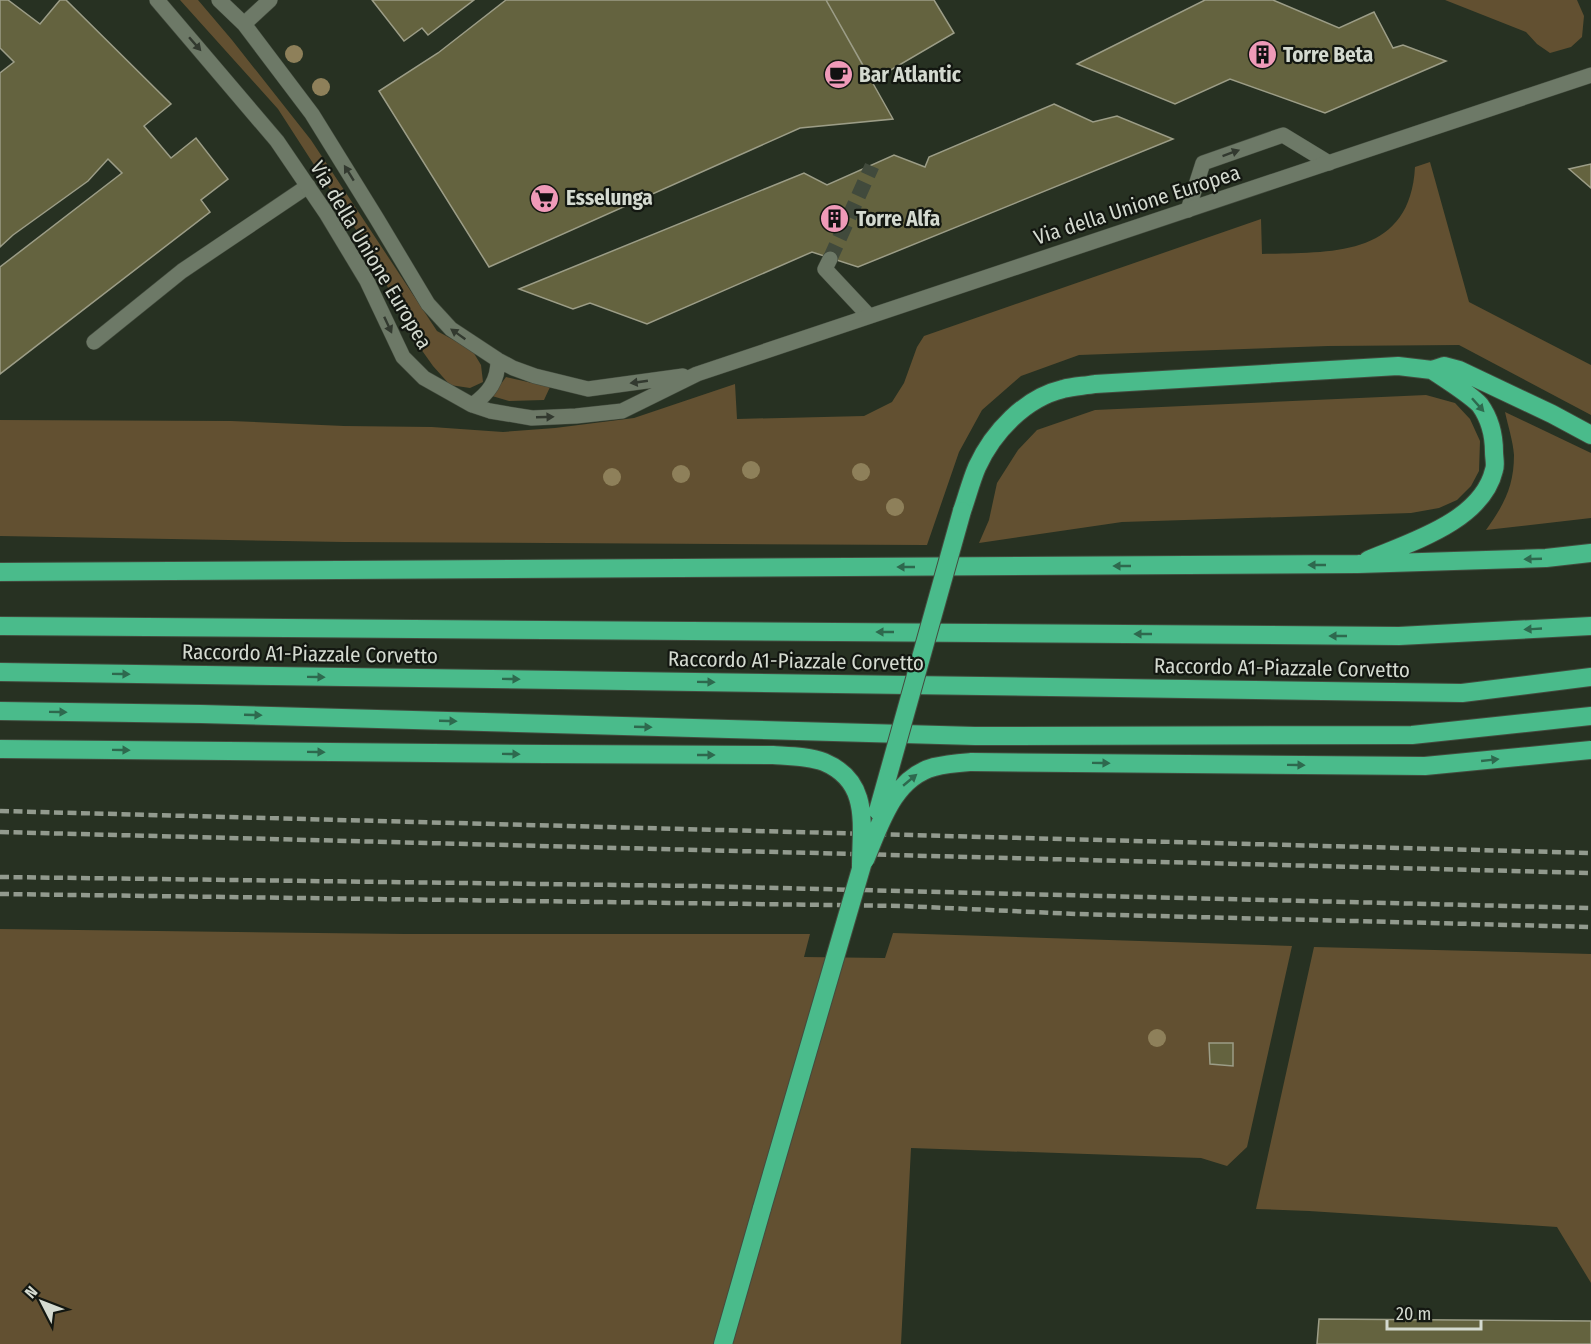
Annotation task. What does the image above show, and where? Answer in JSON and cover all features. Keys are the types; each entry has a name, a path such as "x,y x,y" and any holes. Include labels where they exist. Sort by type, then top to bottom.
{"highway":[{"path":"723,1344 962,511 978,466 992,442 1014,416 1036,399 1062,389 1095,384 1398,366 1432,370 1443,366 1459,370 1591,435"},
{"path":"1358,564 1429,534 1463,515 1483,495 1495,470 1494,441 1489,420 1478,404 1432,370"},
{"path":"0,572 1358,564 1546,558 1591,553"},
{"name":"Raccordo A1-Piazzale Corvetto","path":"0,626 1399,636 1591,626"},
{"name":"Raccordo A1-Piazzale Corvetto","path":"0,672 1462,693 1591,677"},
{"path":"0,711 213,714 975,736 1412,735 1591,716"},
{"path":"0,749 773,755 803,758 823,762 836,769 855,787 861,808 861,867"},
{"path":"861,867 894,798 905,783 917,774 934,767 971,762 1425,766 1591,750"}],"street":[{"name":"Via della Unione Europea","path":"157,0 277,141 367,281 403,357 424,378 472,405 490,411 532,418 622,411 697,374 1591,75"},
{"name":"Via della Unione Europea","path":"219,0 244,24 312,114 428,304 451,329 513,368 588,389 697,374"},
{"path":"244,24 270,0"},
{"path":"1188,210 1203,163 1283,135 1329,163"},
{"path":"94,342 182,271 308,186"},
{"path":"830,258 825,269 869,316"},
{"path":"472,405 483,398 492,386 498,373 498,360"}],"shaded area":[{"path":"180,0 198,0 232,40 311,140 437,331 472,350 481,365 483,382 470,388 450,385 433,366 411,335 371,253 278,109"},
{"path":"1445,0 1577,0 1584,16 1582,37 1571,47 1550,53 1526,32"},
{"path":"1430,162 1469,302 1591,365 1591,415 1459,345 1328,346 1079,355 1021,376 982,410 959,452 927,545 344,542 0,536 0,420 231,421 432,427 503,432 634,418 735,384 737,419 864,416 892,402 904,383 917,347 924,336 1261,219 1262,254 1339,250 1362,244 1383,234 1399,219 1410,197 1415,167"},
{"path":"506,377 550,387 544,400 509,401 492,396"},
{"path":"1426,395 1455,403 1470,419 1480,441 1479,471 1471,486 1457,500 1439,508 1411,513 1122,522 979,543 989,520 997,483 1018,450 1037,430 1095,410"},
{"path":"1505,412 1591,453 1591,518 1486,530 1503,503 1510,486 1514,466 1512,439"},
{"path":"0,929 405,934 810,934 804,957 885,958 893,933 1292,946 1247,1147 1227,1166 1201,1158 911,1148 901,1344 0,1344"},
{"path":"1314,947 1591,954 1591,1283 1557,1227 1256,1209"}],"building":[{"path":"0,0 8,0 40,24 60,0 66,0 171,104 144,126 171,158 196,138 228,179 201,200 210,212 0,374 0,267 122,173 108,159 88,181 13,235 0,247 0,73 14,62 0,48"},
{"path":"372,0 474,0 428,35 422,28 404,41"},
{"name":"Esselunga","path":"506,0 826,0 893,119 800,128 489,267 379,91 438,53"},
{"path":"826,0 934,0 954,33 872,81"},
{"name":"Torre Beta","path":"1205,0 1273,0 1339,28 1374,12 1393,48 1403,45 1446,61 1325,113 1230,79 1175,104 1077,64"},
{"name":"Torre Alfa","path":"1054,104 1093,122 1117,116 1173,139 858,267 812,252 647,324 590,303 573,309 519,289 804,173 827,185 894,155 925,167 929,157"},
{"path":"1591,164 1591,188 1569,169"},
{"path":"1209,1043 1233,1043 1233,1066 1210,1064"},
{"path":"1319,1319 1591,1321 1591,1344 1317,1344"}],"tunnel":[{"path":"830,259 872,166"}],"railway":[{"path":"0,811 1591,853"},
{"path":"0,832 1591,873"},
{"path":"0,877 697,886 1591,908"},
{"path":"0,894 904,906 1077,914 1591,927"}],"place":[{"name":"Torre Beta","path":"1262,55"},
{"name":"Bar Atlantic","path":"838,75"},
{"name":"Esselunga","path":"545,198"},
{"name":"Torre Alfa","path":"835,219"}]}
